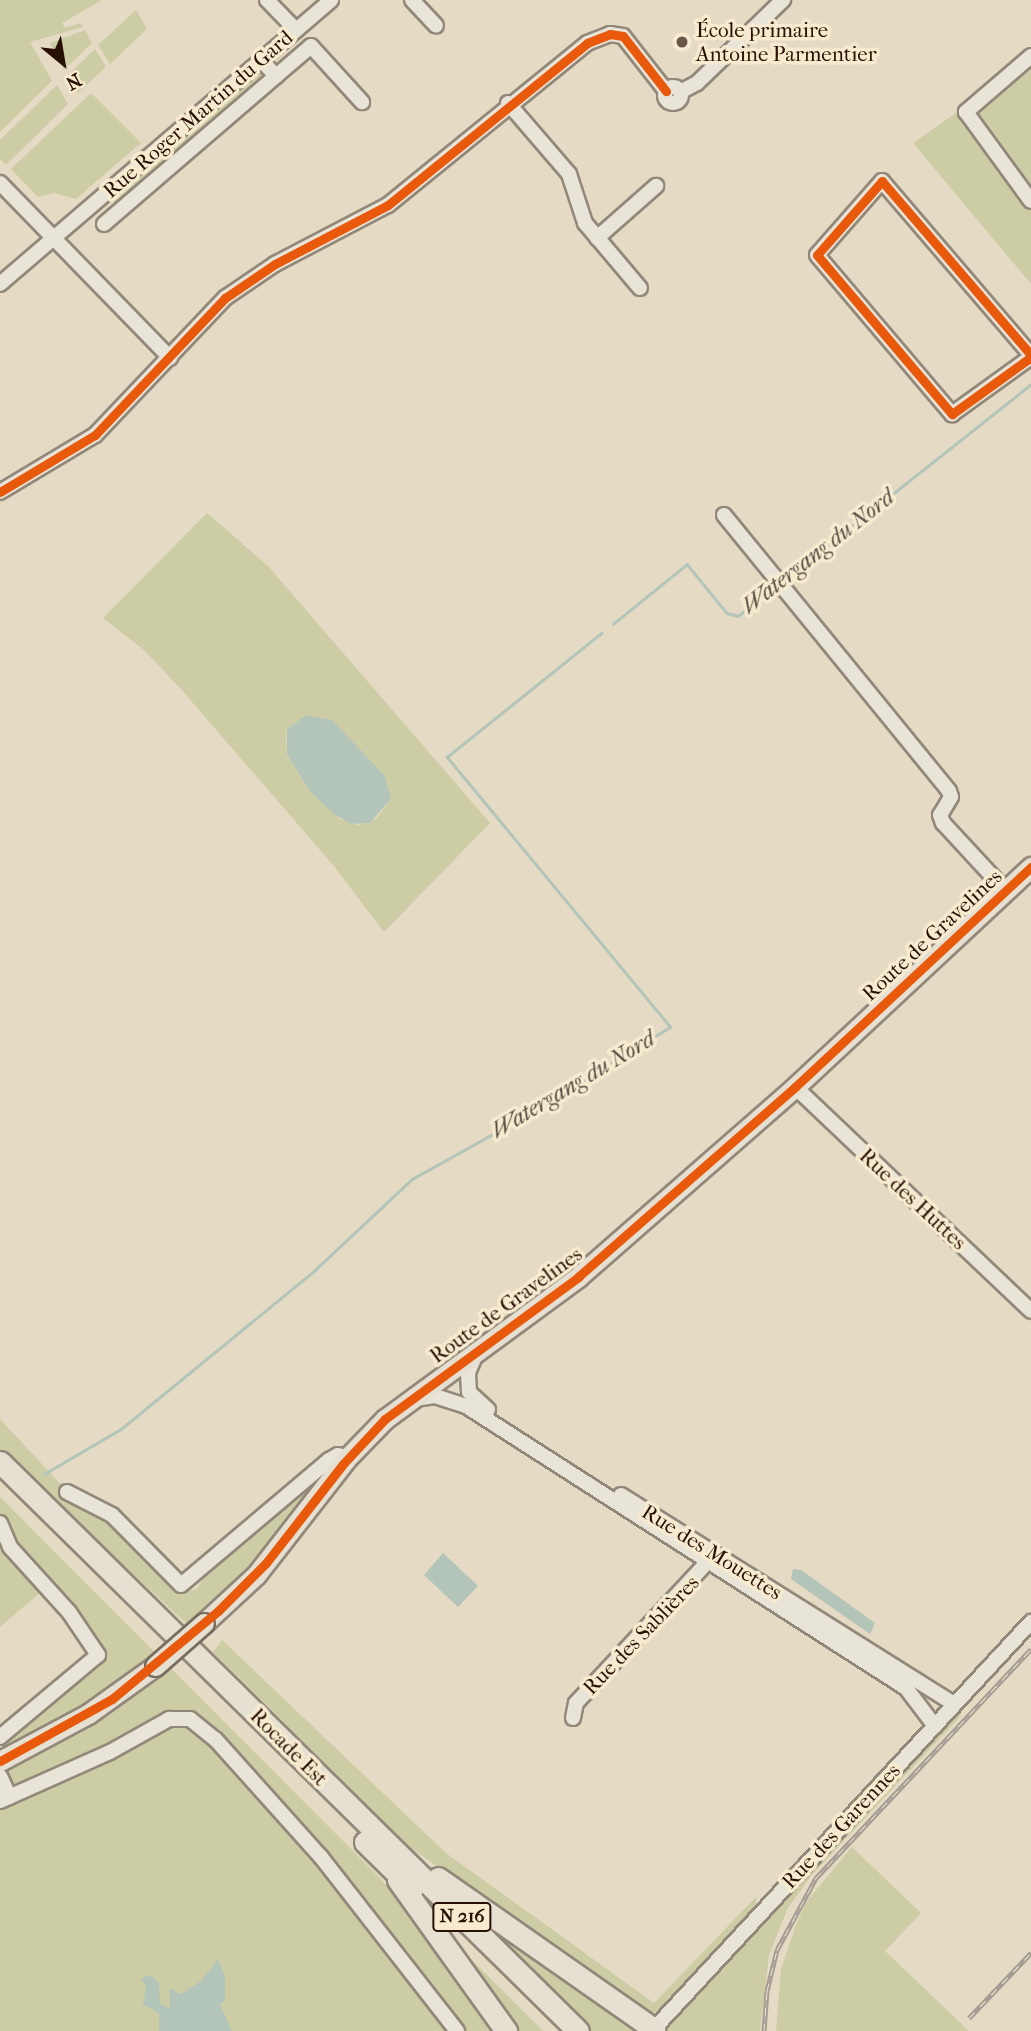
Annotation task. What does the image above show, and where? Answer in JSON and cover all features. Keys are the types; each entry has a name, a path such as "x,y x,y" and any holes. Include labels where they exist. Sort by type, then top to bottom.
{"highway":[{"name":"Rocade Est","path":"0,1462 578,2031"},
{"name":"Rocade Est","path":"0,1482 558,2031"},
{"path":"347,1804 457,1892 653,2030"},
{"path":"392,1869 506,2031"}],"main road":[{"name":"Route de Gravelines","path":"0,1760 88,1714 155,1665 204,1623 267,1563 348,1457 406,1401 444,1377 572,1282 795,1087 1031,867"}],"street":[{"path":"267,0 296,30"},
{"name":"Rue Roger Martin du Gard","path":"0,284 331,0"},
{"path":"412,0 436,26"},
{"path":"0,492 83,444 170,358 225,298 275,264 388,205 508,103 583,46 610,34 629,41 673,92 697,83 783,0"},
{"name":"Rue Roger Martin du Gard","path":"97,201 108,220 311,46 362,102"},
{"path":"1031,56 966,112 1031,201"},
{"path":"261,60 276,76"},
{"path":"508,103 569,174 583,218 640,288"},
{"path":"882,181 1031,356 951,414 817,254 882,181"},
{"path":"0,183 170,358"},
{"path":"597,238 656,186"},
{"path":"724,515 949,791 951,797 940,815 943,823 1006,891"},
{"name":"Rue des Huttes","path":"795,1087 1031,1311"},
{"path":"469,1401 468,1373 480,1348"},
{"name":"Rue des Mouettes","path":"444,1377 469,1401 906,1688 934,1726"},
{"name":"Rue des Mouettes","path":"406,1401 435,1396 469,1401"},
{"path":"67,1492 112,1515 181,1585 329,1460 338,1455 348,1457"},
{"path":"0,1523 8,1543 69,1612 99,1655 0,1737"},
{"name":"Rue des Mouettes","path":"711,1558 954,1704"},
{"name":"Rue des Sablières","path":"573,1718 576,1703 711,1558"},
{"name":"Rue des Garennes","path":"653,2030 1031,1622"},
{"path":"0,1776 5,1799 110,1752 169,1719 190,1718 216,1740 321,1857 457,2031"}],"green space":[{"path":"0,0 102,0 62,23 65,28 81,23 83,27 30,42 52,81 0,132"},
{"path":"136,10 147,29 110,64 98,45"},
{"path":"85,30 92,43 64,70 50,43"},
{"path":"95,49 106,67 78,93 67,76"},
{"path":"1031,61 1031,284 913,143"},
{"path":"261,69 268,77 112,209 110,207 114,203 110,198"},
{"path":"57,85 68,104 6,165 0,159 0,140"},
{"path":"91,93 141,143 76,199 54,193 38,197 11,169"},
{"path":"207,513 268,566 490,823 384,932 333,865 180,688 144,650 103,618","holes":["306,715 332,720 385,779 391,799 376,819 358,825 340,819 302,779 287,755 287,729"]},
{"path":"0,1419 79,1504 107,1517 177,1591 197,1589 209,1568 330,1464 269,1551 191,1628 0,1450"},
{"path":"0,1497 378,1876 439,1947 498,2031 0,2031 0,1770 19,1760 7,1741 107,1655 49,1585 0,1627"},
{"path":"222,1640 446,1853 654,2003 756,1897 756,1907 664,2010 647,2014 411,1848 213,1652"},
{"path":"971,1695 958,1719 812,1875 788,1908 769,1955 760,2031 660,2031"},
{"path":"852,1847 921,1913 885,1951 969,2031 776,2031 781,1969 796,1925 806,1902"},
{"path":"455,1897 634,2022 636,2031 591,2031"},
{"path":"444,1932 543,2031 513,2031"}],"shaded area":[{"path":"306,715 332,720 385,776 391,799 370,823 351,824 332,813 310,791 287,755 287,729"},
{"path":"443,1553 478,1586 458,1607 424,1575"},
{"path":"793,1569 801,1570 875,1623 870,1634 791,1579"},
{"path":"218,1959 225,1976 225,2001 220,2004 232,2031 159,2031 159,2013 143,2005 146,1987 141,1979 148,1975 159,1982 160,2003 170,2009 169,1988 181,1994 201,1981"}],"waterway":[{"name":"Watergang du Nord","path":"784,580 1031,384"},
{"name":"Watergang du Nord","path":"613,624 687,564 727,613 738,616 776,586"},
{"name":"Watergang du Nord","path":"44,1474 121,1429 315,1270 412,1179 529,1114 670,1027 447,757 601,633"}],"railway":[{"path":"764,2031 767,1991 777,1950 816,1878 1031,1649"},
{"path":"969,2018 1031,1953"}],"cycle path":[{"path":"0,492 95,435 225,298 275,264 388,205 587,43 610,34 623,36 666,91"},
{"path":"1031,355 882,181 817,255 952,414 1031,357"},
{"path":"0,1761 112,1699 218,1611 266,1563 343,1464 385,1419 578,1277 795,1087 1031,867"}],"place":[{"name":"École primaire Antoine Parmentier","path":"682,42"}]}
